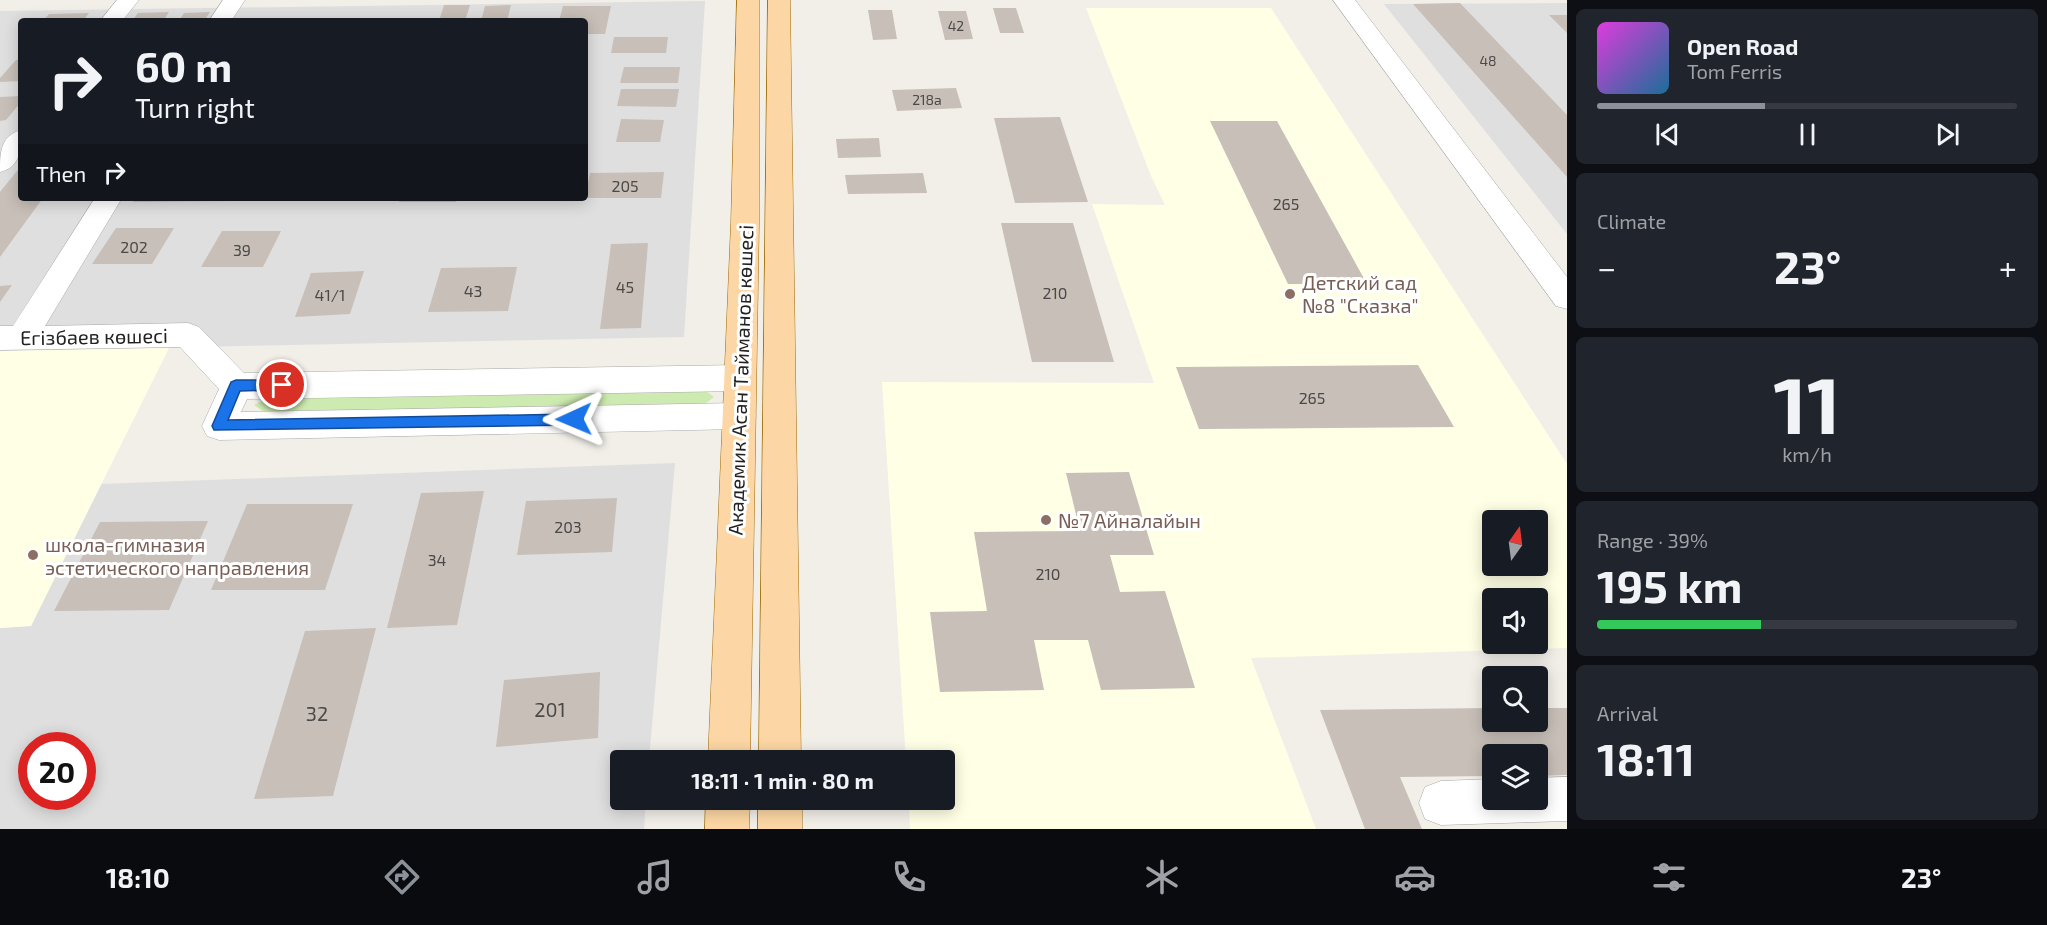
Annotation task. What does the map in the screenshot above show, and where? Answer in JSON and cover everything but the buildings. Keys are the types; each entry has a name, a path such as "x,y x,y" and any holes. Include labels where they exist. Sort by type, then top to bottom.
{"main road":[{"name":"Академик Асан Тайманов көшесі","path":"729,750 748,0"},
{"name":"Академик Асан Тайманов көшесі","path":"779,0 780,750"},
{"path":"727,829 728,810"},
{"path":"780,810 780,829"}],"street":[{"path":"113,18 128,0"},
{"path":"222,18 234,0"},
{"path":"1344,0 1567,298"},
{"path":"0,165 18,142"},
{"path":"11,338 107,201"},
{"name":"Егізбаев көшесі","path":"11,338 188,335 236,386"},
{"path":"739,416 219,426 236,386 740,378"},
{"path":"1441,802 1567,799"}],"shaded area":[{"path":"705,1 684,337 0,351 0,11"},
{"path":"1567,3 1567,234 1384,4"},
{"path":"1086,8 1271,8 1567,464 1567,648 1548,649 1548,588 1482,588 1482,651 1251,658 1316,829 910,829 909,810 955,810 955,750 905,750 882,382 1154,383 1092,204 1165,205 1151,176"},
{"name":"школа-гимназия эстетического направления","path":"169,348 31,626 0,628 0,351"},
{"path":"675,463 650,750 610,750 610,810 645,810 644,829 0,829 0,628 31,626 101,484"}],"green space":[{"path":"698,385 714,397 697,410 270,416 254,405 278,393"}],"place":[{"name":"Детский сад №8 \"Сказка\"","path":"1290,294"},
{"name":"№7 Айналайын","path":"1046,520"},
{"name":"школа-гимназия эстетического направления","path":"33,555"}],"route":[{"path":"282,385 236,386 219,426 574,419"}]}
